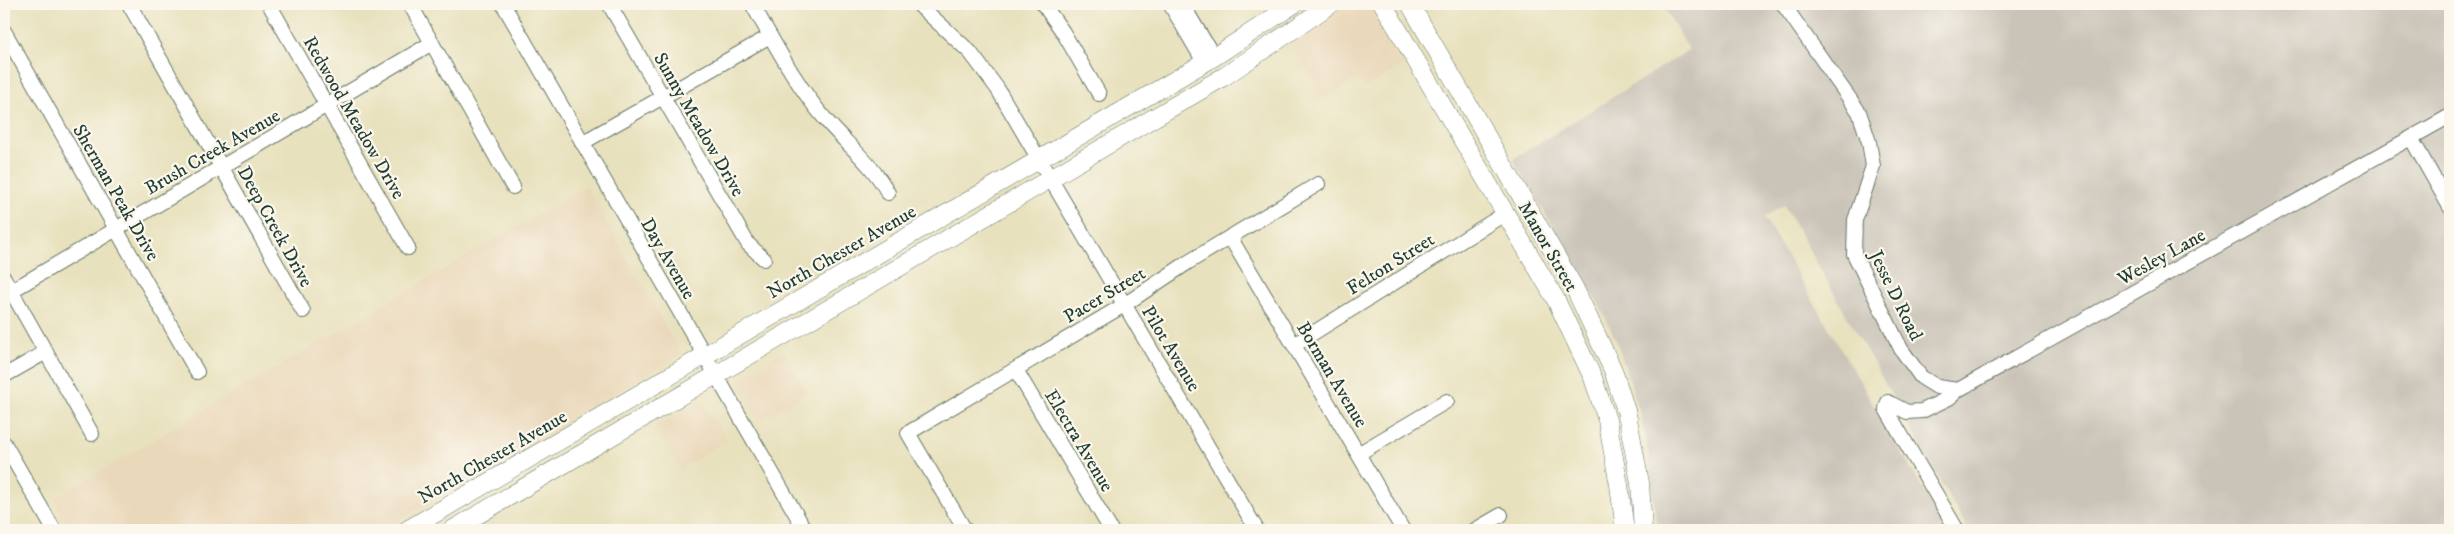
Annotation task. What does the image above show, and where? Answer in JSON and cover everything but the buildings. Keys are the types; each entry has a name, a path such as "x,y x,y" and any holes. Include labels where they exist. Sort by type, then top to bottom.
{"main road":[{"name":"North Chester Avenue","path":"407,530 1209,60 1294,4"},
{"path":"452,530 1225,76 1331,4"},
{"name":"Manor Street","path":"1383,4 1556,300 1593,378 1608,427 1619,485 1624,530"},
{"name":"Manor Street","path":"1410,4 1574,289 1613,370 1627,414 1640,482 1643,530"},
{"path":"470,519 467,511 469,506 504,473"},
{"path":"437,530 448,515 450,505"}],"street":[{"name":"Deep Creek Drive","path":"129,4 302,310"},
{"name":"Redwood Meadow Drive","path":"269,4 408,248"},
{"path":"410,4 513,187"},
{"name":"Day Avenue","path":"503,4 805,530"},
{"name":"Sunny Meadow Drive","path":"609,4 748,244 764,259"},
{"path":"752,4 807,95 831,126 878,175 888,193"},
{"name":"Pilot Avenue","path":"918,4 954,36 985,70 1040,159 1257,530"},
{"path":"1043,4 1063,32 1099,94"},
{"path":"1170,4 1209,60"},
{"path":"1176,4 1185,9 1209,60"},
{"name":"Jesse D Road","path":"1784,4 1859,112 1869,142 1873,166 1855,220 1854,254 1901,349 1921,377 1937,387 1958,390"},
{"name":"Sherman Peak Drive","path":"4,31 197,372"},
{"path":"582,143 770,36"},
{"name":"Brush Creek Avenue","path":"11,291 432,44"},
{"name":"Wesley Lane","path":"1957,530 1886,409 1888,402 1907,412 1922,411 1949,398 1958,390 2450,116"},
{"path":"2411,138 2450,207"},
{"name":"Pacer Street","path":"965,530 908,433 1124,305 1230,237 1318,184"},
{"name":"Felton Street","path":"1294,345 1506,213"},
{"name":"Borman Avenue","path":"1230,237 1403,530"},
{"path":"4,278 92,434"},
{"path":"4,376 46,352"},
{"name":"Electra Avenue","path":"1016,370 1111,530"},
{"path":"1358,454 1447,401"},
{"path":"4,443 54,530"},
{"path":"1475,530 1501,515"}],"shaded area":[{"path":"1347,4 1368,4 1403,65 1364,88 1358,78 1323,98 1291,45"},
{"path":"1662,4 2450,4 2450,530 1968,530 1784,205 1764,217 1947,530 1657,530 1648,449 1640,412 1616,340 1601,309 1513,159 1689,50"},
{"path":"586,186 681,354 382,530 71,530 53,499"},
{"path":"784,351 808,392 760,421 740,387 741,377"},
{"path":"699,402 704,403 727,440 680,469 655,426"}]}
